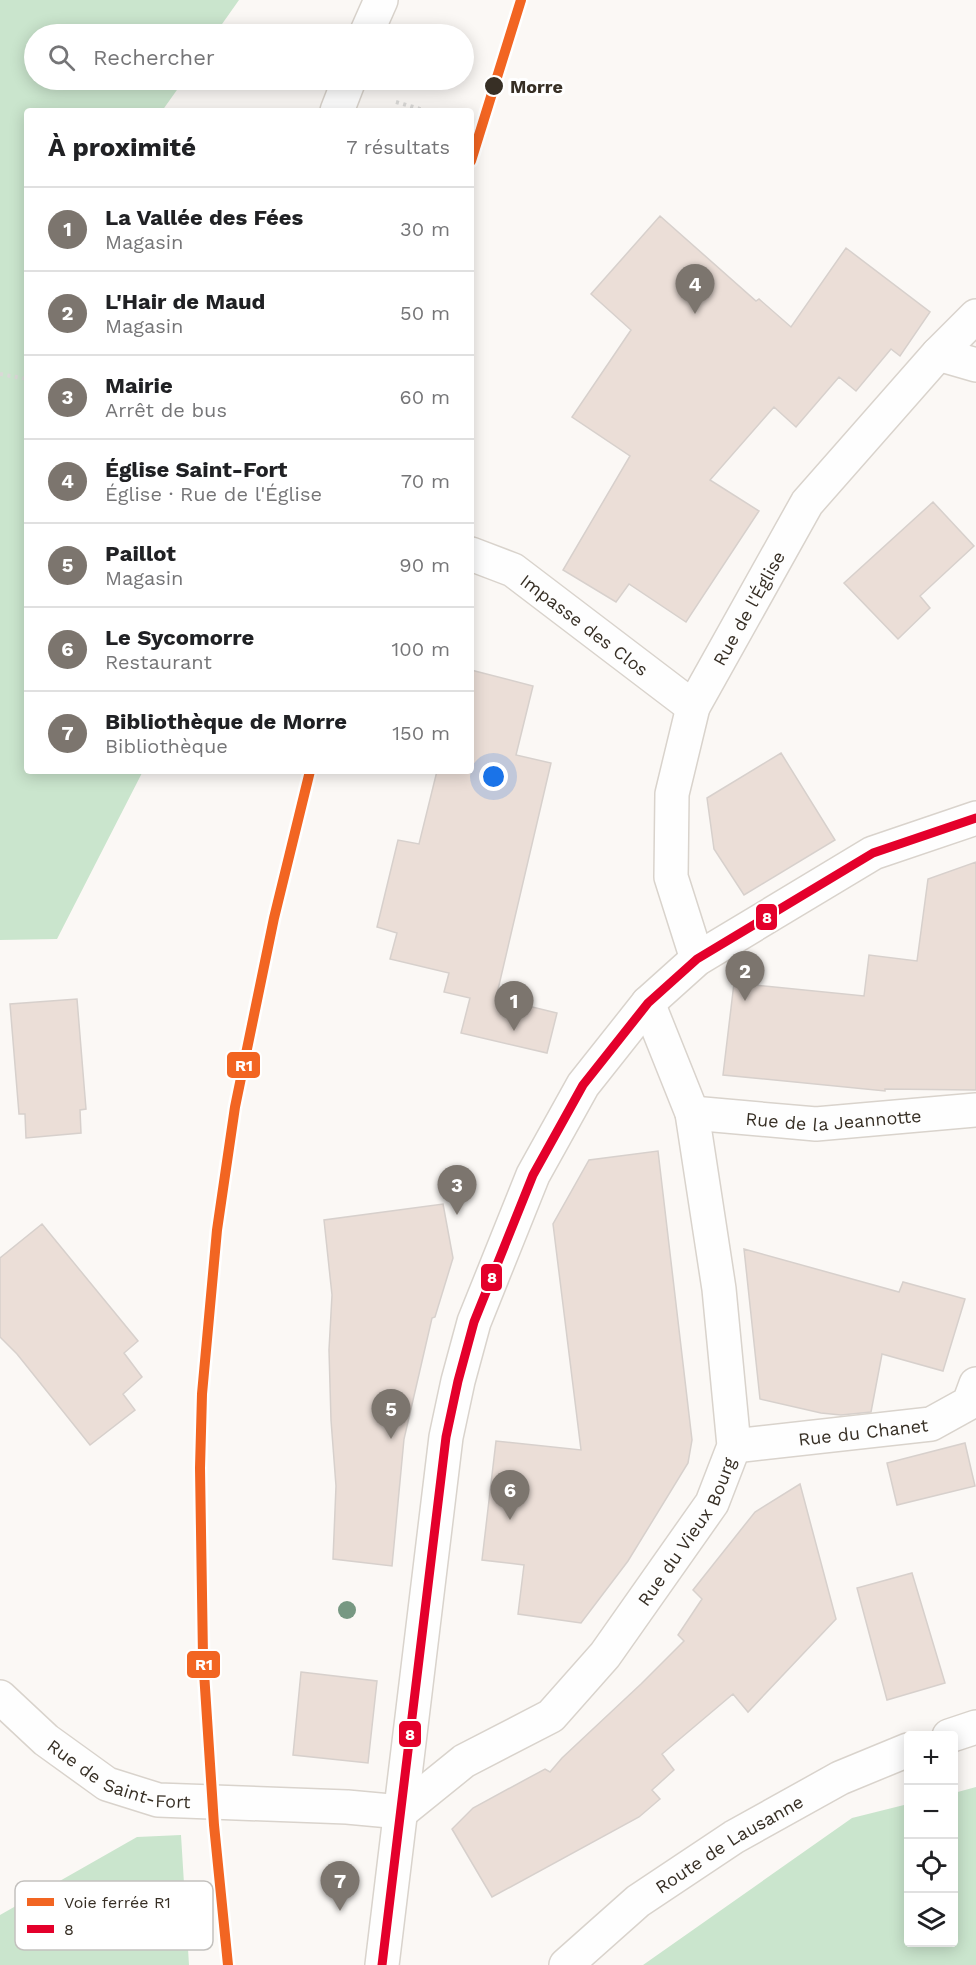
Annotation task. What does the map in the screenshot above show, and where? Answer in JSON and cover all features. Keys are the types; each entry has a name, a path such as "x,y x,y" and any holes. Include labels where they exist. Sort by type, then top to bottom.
{"street":[{"path":"370,24 381,0"},
{"path":"338,108 345,90"},
{"name":"Rue de l'Église","path":"697,959 671,877 672,794 693,707 807,503 938,354 976,316"},
{"path":"938,354 976,365"},
{"name":"Impasse des Clos","path":"474,555 513,570 693,707"},
{"path":"382,1965 446,1437 474,1322 533,1175 583,1085 648,1003 697,959 873,853 976,818"},
{"name":"Rue du Vieux Bourg","path":"401,1812 464,1761 551,1716 604,1655 712,1503 734,1446 719,1288 693,1113 648,1003"},
{"name":"Rue de la Jeannotte","path":"693,1113 816,1124 976,1110"},
{"name":"Rue du Chanet","path":"734,1446 931,1424 969,1403 976,1384"},
{"name":"Rue de Saint-Fort","path":"0,1697 46,1740 107,1784 158,1800 347,1807 401,1812"},
{"path":"958,1733 976,1727"},
{"name":"Route de Lausanne","path":"566,1965 638,1901 734,1837 840,1778 904,1752"}],"path":[{"path":"396,102 417,108"},
{"path":"0,374 24,378"}],"green space":[{"path":"0,0 239,0 222,24 24,24 24,90 177,90 164,108 24,108 24,774 141,774 57,939 0,940"},
{"path":"976,1787 976,1965 643,1965 852,1818 904,1805 904,1947 958,1947 958,1792"},
{"path":"181,1835 184,1881 60,1881 137,1837"},
{"path":"15,1906 15,1950 188,1950 189,1965 0,1965 0,1915"}],"building":[{"path":"660,216 756,301 759,299 791,327 846,248 930,312 900,356 891,349 856,391 839,377 796,427 774,407 710,480 759,511 686,622 629,584 616,602 563,570 630,456 572,417 631,330 591,294"},
{"path":"933,502 974,546 920,596 930,608 898,639 844,583"},
{"path":"474,671 533,686 516,755 551,763 496,998 557,1013 547,1053 461,1033 470,998 444,992 449,973 390,959 397,933 377,927 398,840 419,844 436,774 474,774"},
{"path":"781,753 835,840 744,895 714,849 707,798"},
{"path":"976,862 976,1090 885,1089 885,1091 723,1075 734,983 864,996 869,955 917,961 928,879"},
{"path":"77,999 86,1109 80,1110 81,1133 26,1138 25,1114 19,1114 10,1004"},
{"path":"658,1151 692,1440 688,1463 628,1561 581,1623 518,1614 524,1565 482,1560 496,1441 581,1450 553,1224 589,1160"},
{"path":"443,1204 453,1258 435,1317 432,1318 404,1439 392,1566 333,1559 336,1486 329,1350 332,1295 324,1220"},
{"path":"42,1224 138,1341 124,1353 142,1377 123,1394 135,1410 90,1445 17,1354 0,1337 0,1258"},
{"path":"744,1249 899,1292 903,1282 965,1299 943,1371 882,1354 871,1412 841,1415 821,1413 760,1399"},
{"path":"965,1443 975,1486 897,1505 887,1463"},
{"path":"800,1484 836,1619 748,1712 733,1694 662,1754 674,1770 652,1790 660,1799 639,1817 492,1897 452,1829 473,1808 545,1769 550,1772 641,1684 684,1641 678,1635 702,1599 693,1590 755,1512"},
{"path":"912,1573 945,1683 887,1700 857,1588"},
{"path":"301,1672 377,1681 368,1763 293,1755"}],"rail line":[{"name":"R1","path":"474,151 521,0"},
{"name":"R1","path":"228,1965 214,1825 203,1657 200,1468 202,1394 217,1230 235,1107 274,918 309,774"}],"transit line":[{"name":"8","path":"382,1965 446,1437 474,1322 533,1175 583,1085 648,1003 697,959 873,853 976,818"}],"place":[{"name":"Morre","path":"494,86"},
{"name":"Église Saint-Fort","path":"695,314"},
{"name":"L'Hair de Maud","path":"745,1001"},
{"name":"La Vallée des Fées","path":"514,1031"},
{"name":"Mairie","path":"457,1215"},
{"name":"Paillot","path":"391,1439"},
{"name":"Le Sycomorre","path":"510,1520"},
{"name":"Bibliothèque de Morre","path":"340,1911"}]}
